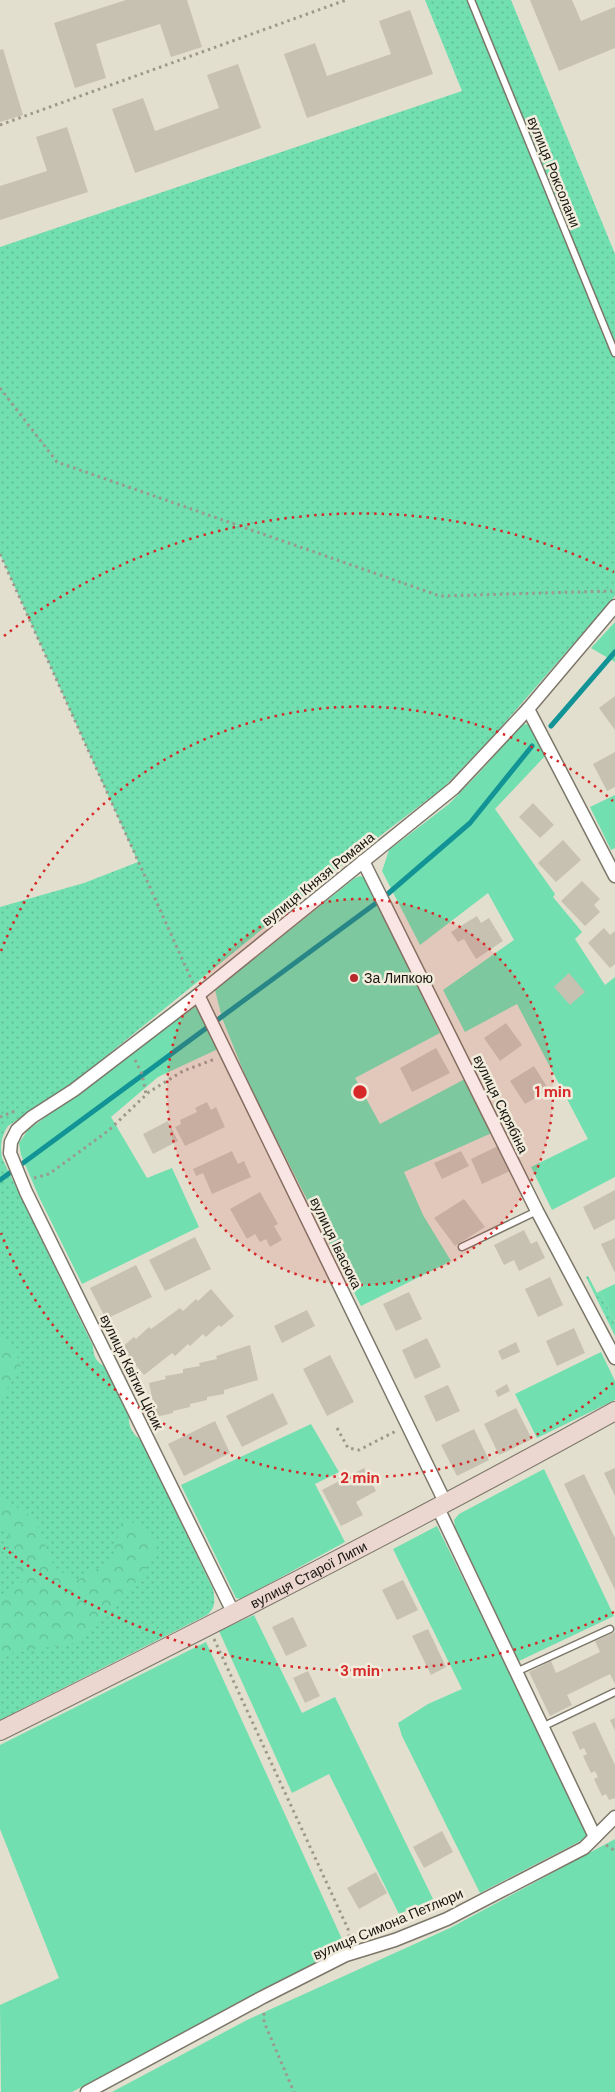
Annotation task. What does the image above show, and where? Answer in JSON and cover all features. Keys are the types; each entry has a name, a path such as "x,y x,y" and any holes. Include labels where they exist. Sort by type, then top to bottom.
{"street":[{"name":"вулиця Князя Романа","path":"11,1142 17,1130 32,1117 74,1090 198,995 454,788 528,709 615,606"},
{"path":"528,709 615,876"},
{"name":"вулиця Скрябіна","path":"363,861 537,1210 615,1358"},
{"name":"вулиця Івасюка","path":"198,995 408,1425 516,1672 595,1837"},
{"name":"вулиця Квітки Цісик","path":"11,1142 10,1152 20,1178 234,1614"},
{"name":"вулиця Старої Липи","path":"0,1731 209,1628 442,1506 615,1411"},
{"name":"вулиця Симона Петлюри","path":"87,2092 263,1997 346,1955 395,1940 447,1919 584,1848 615,1817"}],"lane":[{"name":"вулиця Роксолани","path":"471,0 615,353"},
{"path":"462,1247 537,1210"},
{"path":"516,1672 610,1629"},
{"path":"542,1727 615,1692"}],"path":[{"path":"0,125 346,0"},
{"path":"0,388 57,462 440,596 615,591"},
{"path":"0,554 198,995"},
{"path":"127,1049 138,1063 146,1094"},
{"path":"20,1178 49,1174 108,1131 146,1094 183,1071 227,1054"},
{"path":"337,1428 348,1448 359,1450 408,1425"},
{"path":"209,1628 348,1929 350,1940 346,1955"},
{"path":"263,1997 264,2022 294,2092"}],"green space":[{"path":"425,0 511,0 615,254 615,596 495,734 444,787 325,878 78,1079 8,1126 2,1141 2,1158 93,1346 96,1358 104,1366 129,1417 129,1424 136,1436 141,1440 213,1589 214,1600 212,1609 207,1615 0,1720 0,907 84,883 138,862 0,554 0,247 462,91"},
{"path":"615,622 615,662 591,648"},
{"path":"527,724 531,728 545,756 495,809 555,894 553,897 582,932 575,939 605,985 615,977 615,1177 552,1210 531,1167 588,1139 517,1004 465,1032 443,990 514,940 488,893 420,945 382,871 389,850 449,804 521,725"},
{"path":"615,795 615,848 611,850 590,807"},
{"path":"360,876 366,878 440,1033 355,1078 380,1124 465,1079 494,1132 404,1172 423,1215 451,1261 361,1306 249,1085 222,1018 215,990 355,878"},
{"path":"196,1006 218,1049 158,1077 111,1117 147,1178 172,1168 199,1227 82,1284 39,1197 21,1155 19,1143 28,1130"},
{"path":"588,1276 597,1293 600,1291 615,1322 615,1336 586,1277"},
{"path":"615,1284 615,1322 600,1291"},
{"path":"0,1336 22,1363 0,1401"},
{"path":"601,1352 615,1381 615,1400 537,1438 515,1394"},
{"path":"311,1424 339,1472 315,1484 345,1542 241,1599 236,1598 181,1485"},
{"path":"544,1469 614,1616 519,1661 455,1527 454,1520 459,1514"},
{"path":"0,1497 34,1518 55,1569 78,1580 112,1560 123,1515 159,1543 138,1583 74,1643 0,1655 0,1597 23,1582 7,1530 0,1529"},
{"path":"437,1526 590,1836 480,1893 402,1736 398,1723 428,1704 462,1689 393,1549"},
{"path":"254,1615 302,1713 335,1697 433,1899 399,1914 329,1774 292,1793 219,1631"},
{"path":"206,1642 342,1939 337,1951 72,2092 1,2092 0,2005 59,1978 0,1829 0,1745"},
{"path":"615,1839 615,2092 112,2092 247,2020 450,1928"}],"building":[{"path":"126,0 187,0 202,47 171,57 160,24 96,44 106,78 75,88 54,23"},
{"path":"530,0 572,0 581,21 615,7 615,48 559,71"},
{"path":"410,10 433,74 307,118 284,54 315,43 327,76 391,54 379,21"},
{"path":"3,49 23,115 0,122 0,50"},
{"path":"238,64 261,128 135,173 112,109 143,98 155,131 219,108 207,75"},
{"path":"67,127 88,192 0,220 0,186 47,171 36,137"},
{"path":"615,696 615,730 599,708"},
{"path":"615,752 615,787 607,791 593,764"},
{"path":"533,803 554,825 540,838 519,817"},
{"path":"563,840 581,860 556,882 538,863"},
{"path":"582,881 600,899 594,905 600,912 585,926 561,901"},
{"path":"477,916 481,923 489,918 503,941 476,959 464,939 458,942 451,932"},
{"path":"604,928 610,935 615,931 615,964 610,968 588,943"},
{"path":"569,973 585,992 570,1005 554,987"},
{"path":"506,1023 522,1045 500,1061 484,1038"},
{"path":"436,1048 450,1073 412,1092 400,1068"},
{"path":"534,1066 549,1090 525,1104 510,1081"},
{"path":"207,1102 211,1110 216,1107 225,1127 185,1146 175,1127 181,1124 180,1120 197,1112 195,1108"},
{"path":"168,1121 178,1141 153,1154 143,1134"},
{"path":"498,1146 510,1171 482,1184 471,1159"},
{"path":"232,1151 238,1164 244,1161 251,1177 212,1194 203,1173 196,1176 193,1169"},
{"path":"461,1151 469,1166 442,1179 434,1163"},
{"path":"615,1190 615,1219 594,1230 583,1207"},
{"path":"260,1192 278,1224 274,1226 282,1240 270,1247 266,1239 260,1242 255,1234 247,1239 230,1209"},
{"path":"464,1199 485,1227 455,1246 434,1218"},
{"path":"524,1230 531,1244 537,1241 545,1258 519,1271 514,1260 504,1265 494,1245"},
{"path":"195,1237 211,1269 165,1291 149,1260"},
{"path":"615,1238 615,1273 601,1244"},
{"path":"136,1265 152,1297 106,1319 90,1288"},
{"path":"550,1277 563,1305 538,1317 525,1289"},
{"path":"211,1289 234,1316 221,1327 219,1325 206,1337 203,1334 190,1346 188,1344 175,1356 172,1353 144,1375 121,1348 134,1337 136,1339 149,1327 151,1329 180,1308 183,1311"},
{"path":"409,1292 422,1319 396,1331 383,1304"},
{"path":"307,1310 315,1326 282,1343 274,1326"},
{"path":"574,1328 585,1353 557,1366 546,1341"},
{"path":"427,1338 441,1367 415,1379 402,1350"},
{"path":"516,1342 520,1352 502,1360 498,1351"},
{"path":"250,1345 258,1380 224,1390 224,1394 207,1397 207,1400 190,1404 190,1407 156,1417 149,1383 166,1379 165,1376 183,1373 183,1369 200,1366 199,1363 217,1359 216,1356"},
{"path":"330,1355 354,1402 327,1416 303,1369"},
{"path":"507,1384 510,1391 498,1397 495,1391"},
{"path":"448,1385 460,1411 436,1422 424,1396"},
{"path":"273,1393 288,1424 242,1447 226,1416"},
{"path":"516,1408 532,1439 499,1455 484,1424"},
{"path":"215,1421 230,1453 184,1476 168,1444"},
{"path":"474,1429 489,1460 457,1476 441,1445"},
{"path":"364,1468 376,1491 356,1502 363,1515 341,1526 322,1490"},
{"path":"615,1468 615,1496 604,1473"},
{"path":"584,1474 615,1538 615,1590 564,1484"},
{"path":"403,1580 418,1610 397,1620 382,1590"},
{"path":"293,1617 307,1646 286,1656 272,1627"},
{"path":"428,1629 446,1667 431,1675 412,1636"},
{"path":"615,1632 615,1684 610,1674 567,1695 572,1705 550,1716 529,1672 551,1661 556,1673 600,1652 595,1641"},
{"path":"308,1671 320,1696 305,1703 293,1678"},
{"path":"615,1718 615,1731 610,1720"},
{"path":"595,1722 615,1765 615,1798 609,1800 606,1794 602,1796 594,1779 598,1777 595,1771 591,1773 583,1756 587,1754 584,1748 580,1750 572,1732"},
{"path":"442,1831 453,1852 424,1868 413,1847"},
{"path":"376,1872 387,1893 359,1909 347,1888"}],"waterway":[{"path":"551,726 615,652"},
{"path":"0,1180 383,898 470,823 532,746"}],"place":[{"name":"За Липкою","path":"354,978"}]}
